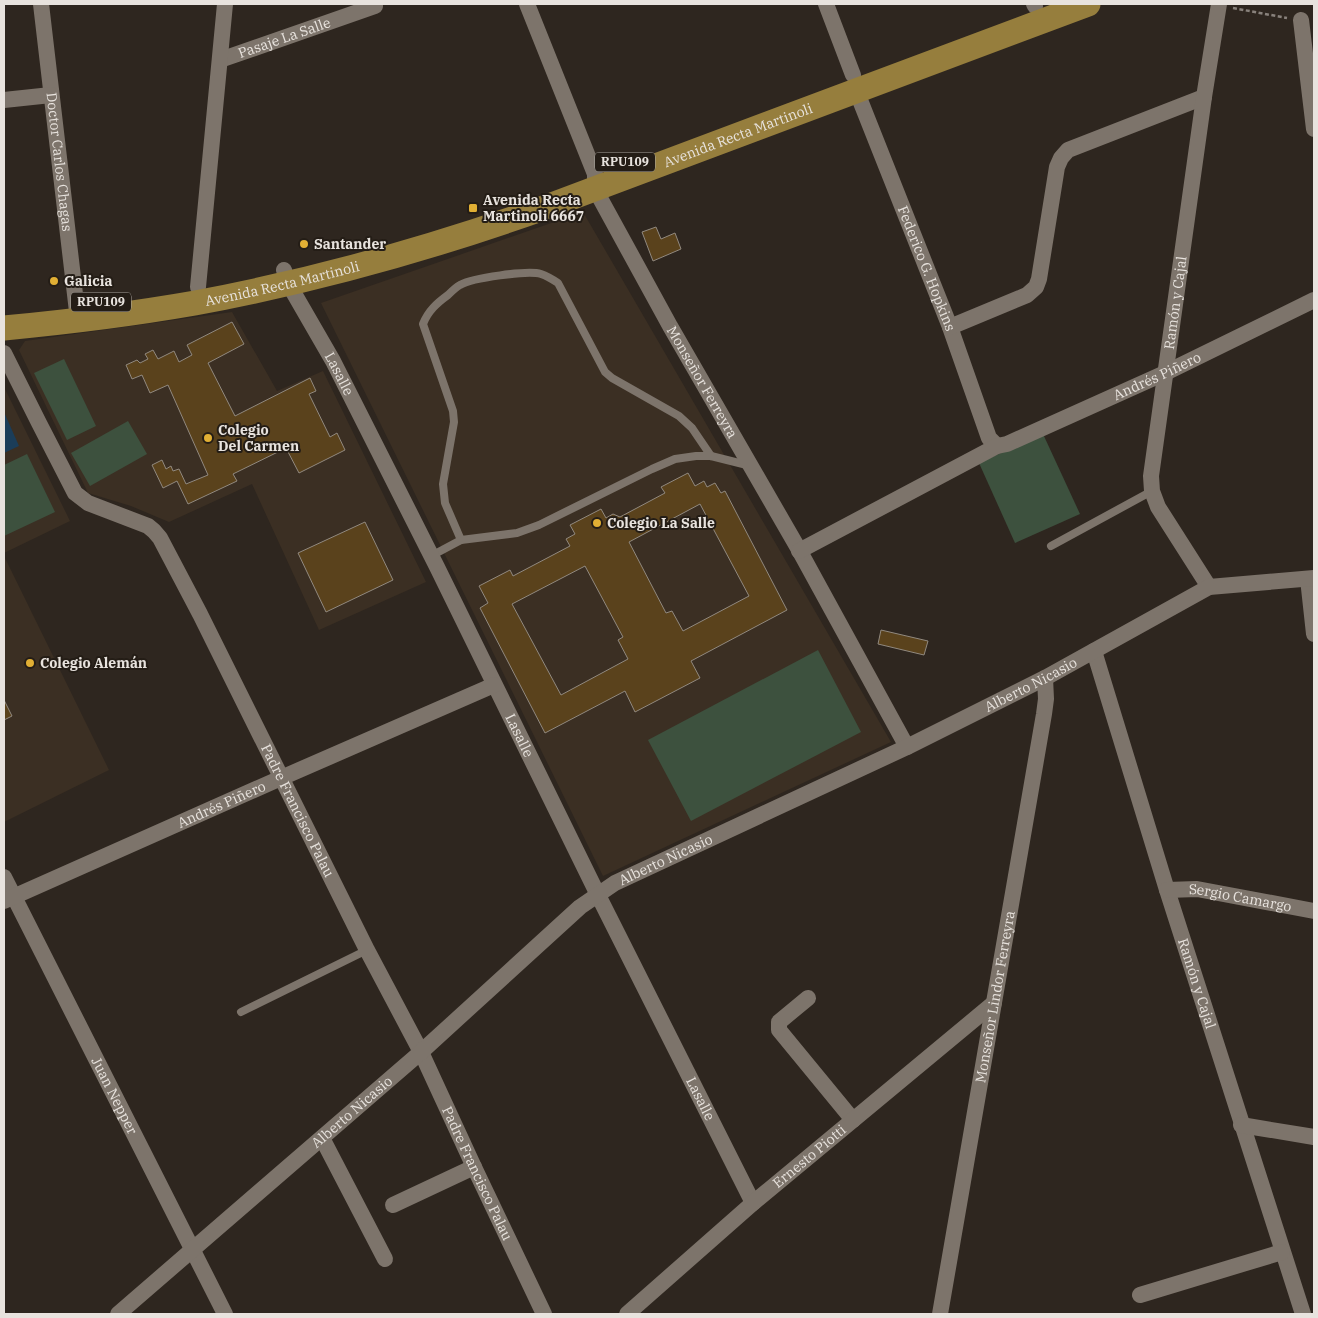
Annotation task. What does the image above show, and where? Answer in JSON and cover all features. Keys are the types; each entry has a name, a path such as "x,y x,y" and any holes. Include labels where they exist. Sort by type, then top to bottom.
{"main road":[{"name":"Avenida Recta Martinoli","path":"4,328 198,286 286,277 386,258 452,239 541,209 595,182 855,83 1088,4"},
{"name":"Avenida Recta Martinoli","path":"855,83 1037,5"},
{"name":"Avenida Recta Martinoli","path":"4,313 78,313 195,303 286,277"}],"street":[{"name":"Doctor Carlos Chagas","path":"41,4 78,313"},
{"path":"198,286 225,4"},
{"name":"Monseñor Ferreyra","path":"527,4 595,182 670,326 799,551 907,747"},
{"name":"Federico G. Hopkins","path":"826,4 950,327 989,438 997,446"},
{"name":"Ramón y Cajal","path":"1209,587 1158,507 1152,491 1150,476 1218,5"},
{"name":"Pasaje La Salle","path":"220,60 375,6"},
{"path":"1301,20 1314,129"},
{"path":"4,100 51,95"},
{"path":"950,327 1027,295 1036,287 1039,279 1057,167 1061,158 1068,150 1204,97"},
{"name":"Lasalle","path":"286,277 333,361 753,1203"},
{"name":"Andrés Piñero","path":"799,551 997,446 1007,444 1165,373 1314,300"},
{"name":"Padre Francisco Palau","path":"4,352 76,493 88,503 148,526 160,538 200,614 367,950 421,1052 544,1314"},
{"path":"1311,578 1314,634"},
{"name":"Alberto Nicasio","path":"118,1314 421,1052 580,906 615,883 907,747 1045,678 1209,587 1311,578"},
{"name":"Ramón y Cajal","path":"1094,651 1166,890 1303,1314"},
{"name":"Monseñor Lindor Ferreyra","path":"940,1314 1044,714 1046,698 1045,678"},
{"name":"Andrés Piñero","path":"9,899 494,685"},
{"name":"Juan Nepper","path":"4,877 9,899 225,1314"},
{"name":"Sergio Camargo","path":"1166,890 1197,889 1314,911"},
{"path":"808,998 779,1022 779,1030 853,1120"},
{"name":"Ernesto Piotti","path":"627,1314 753,1203 994,1003"},
{"path":"1241,1125 1314,1137"},
{"path":"322,1138 384,1259"},
{"path":"393,1205 474,1167"},
{"path":"1140,1295 1282,1252"}],"lane":[{"path":"461,540 445,503 444,484 454,422 453,411 423,324 426,315 434,306 460,285 470,281 509,274 539,273 550,277 558,283 605,372 612,378 679,416 692,428 711,456"},
{"path":"431,556 461,540 517,533 539,525 675,459 711,456 751,466"},
{"path":"1051,546 1152,491"},
{"path":"241,1012 367,950"}],"path":[{"path":"1218,5 1301,20"}],"shaded area":[{"name":"Colegio La Salle","path":"583,212 891,742 603,876 321,303"},
{"name":"Colegio Del Carmen","path":"232,312 277,391 323,371 426,582 319,630 252,484 169,522 131,506 88,493 19,350 25,341"},
{"path":"4,387 70,521 4,553"},
{"name":"Colegio Alemán","path":"4,556 109,770 4,822"}],"green space":[{"path":"64,359 96,426 67,440 34,373"},
{"path":"128,421 147,454 90,486 71,453"},
{"path":"1043,434 1080,514 1015,543 979,463"},
{"path":"27,454 55,512 4,536 4,465"},
{"path":"818,650 861,732 691,821 648,740"}],"water":[{"path":"4,412 19,446 4,453"}],"building":[{"path":"656,227 661,239 675,233 681,249 653,261 642,232"},
{"path":"232,322 244,344 208,363 235,416 310,378 316,391 309,394 330,437 337,433 345,450 299,473 286,448 233,474 237,481 188,504 177,481 163,488 152,465 162,460 166,469 171,466 173,471 179,469 186,484 208,475 168,385 150,393 142,375 132,379 126,365 137,360 140,363 148,359 145,354 153,350 158,359 174,351 179,362 192,355 187,345"},
{"name":"Colegio La Salle","path":"688,473 695,486 704,481 707,487 715,483 721,493 725,491 787,610 691,661 700,678 635,712 625,691 545,733 480,608 488,603 479,586 510,570 513,576 570,546 566,539 575,534 570,525 601,509 606,518 613,514 620,517 665,493 661,487","holes":["700,504 749,596 683,631 672,611 666,613 629,542","585,566 623,637 618,640 628,659 561,695 512,604"]},
{"path":"365,522 393,580 326,612 298,553"},
{"path":"881,630 928,641 924,655 878,644"},
{"path":"4,700 12,716 4,720"}],"place":[{"name":"Avenida Recta Martinoli 6667","path":"473,208"},
{"name":"Santander","path":"304,244"},
{"name":"Galicia","path":"54,281"},
{"name":"Colegio Del Carmen","path":"208,438"},
{"name":"Colegio La Salle","path":"597,523"},
{"name":"Colegio Alemán","path":"30,663"}]}
